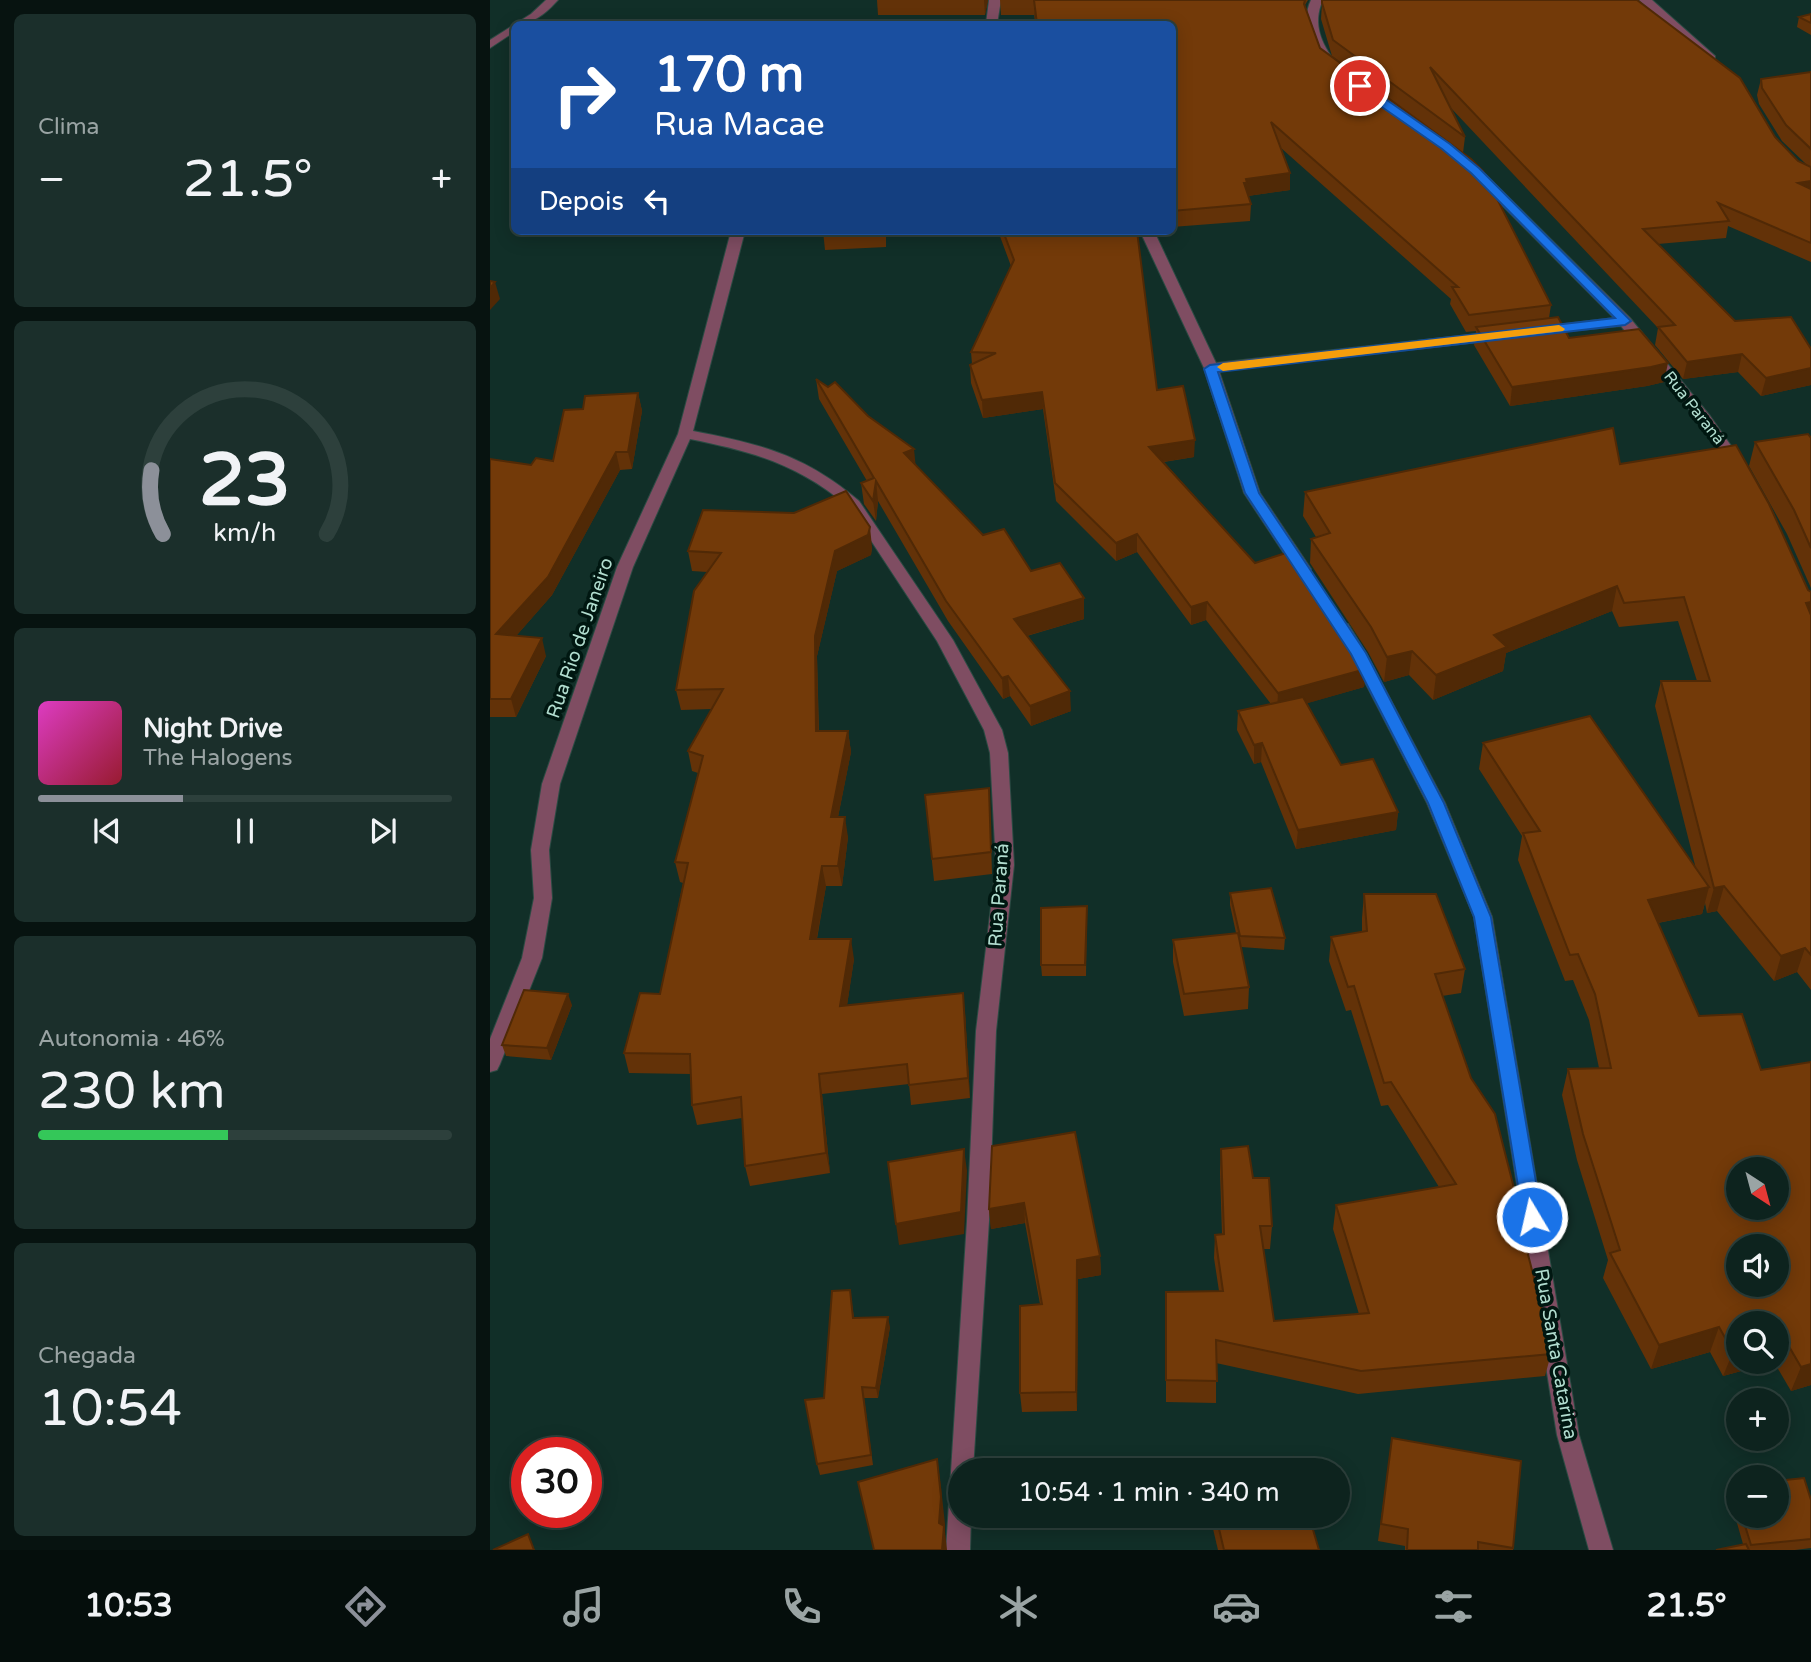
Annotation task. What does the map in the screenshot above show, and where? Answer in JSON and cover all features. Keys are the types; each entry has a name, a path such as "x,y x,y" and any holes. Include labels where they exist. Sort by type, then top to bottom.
{"street":[{"path":"526,21 552,0"},
{"path":"992,21 995,0"},
{"path":"1317,0 1313,5 1312,19 1325,60 1349,79"},
{"path":"1645,0 1718,64"},
{"path":"490,45 511,30"},
{"name":"Rua Paraná","path":"1465,163 1625,321 1705,419 1747,479"},
{"name":"Rua Rio de Janeiro","path":"490,1063 532,958 543,898 540,850 551,784 577,715 625,567 685,434 737,235"},
{"path":"1149,235 1210,369 1252,493 1313,584"},
{"path":"1210,369 1625,321"},
{"name":"Rua Paraná","path":"685,434 767,450 803,466 834,485 854,504 944,640 993,730 999,753 1005,865 986,1031 978,1221 962,1458"},
{"name":"Rua Santa Catarina","path":"1328,607 1358,653 1436,803 1483,917 1568,1435 1601,1550"},
{"path":"958,1550 959,1528"}],"building":[{"path":"1034,0 1305,0 1304,4 1320,48 1471,159 1483,171 1551,305 1469,315 1452,287 1458,287 1271,122 1290,173 1246,179 1247,183 1244,183 1251,204 1176,211 1176,21 1037,21"},
{"path":"1322,0 1637,0 1740,78 1775,137 1798,161 1811,167 1811,181 1798,183 1811,189 1811,243 1718,203 1729,221 1643,229 1735,321 1791,317 1811,349 1811,368 1766,378 1742,354 1687,362 1658,327 1675,325 1430,67 1465,137 1333,40"},
{"path":"1811,14 1811,23 1799,17"},
{"path":"1811,72 1811,149 1786,125 1762,88 1761,79"},
{"path":"1005,235 1138,235 1157,390 1183,386 1195,440 1149,447 1255,563 1292,551 1349,637 1366,669 1278,693 1207,602 1191,607 1137,534 1116,543 1055,483 1042,392 982,400 970,365 996,353 971,352 1014,260"},
{"path":"1558,317 1569,338 1639,329 1668,363 1512,387 1476,327"},
{"path":"816,379 828,387 835,382 868,416 914,449 904,453 983,535 1004,529 1031,571 1060,563 1084,598 1014,619 1070,691 1030,706 1008,676 1002,678 946,601 876,481 873,501 861,483 874,478"},
{"path":"638,393 628,452 616,452 548,577 496,634 542,638 511,699 490,699 490,459 531,465 536,458 553,461 564,410 583,409 585,396"},
{"path":"1613,428 1620,464 1736,445 1769,504 1811,592 1811,602 1806,603 1811,615 1811,955 1805,948 1781,956 1724,886 1714,888 1661,681 1710,681 1684,597 1624,603 1617,586 1494,635 1507,647 1436,675 1412,651 1387,657 1371,627 1311,539 1330,533 1305,492"},
{"path":"1808,434 1811,438 1811,548 1794,510 1755,442"},
{"path":"846,491 870,527 868,535 835,551 815,636 816,731 848,731 831,817 845,817 838,866 822,866 810,939 851,939 840,1006 963,993 968,1078 909,1085 907,1064 819,1074 826,1153 745,1166 741,1097 692,1105 690,1054 624,1053 640,993 660,994 688,863 675,862 703,756 688,751 723,689 676,690 694,591 721,553 688,551 703,510 794,513"},
{"path":"1303,697 1341,765 1373,759 1398,812 1298,830 1262,743 1254,745 1238,711"},
{"path":"1590,716 1709,887 1648,900 1699,1016 1742,1014 1761,1070 1811,1062 1811,1364 1801,1367 1789,1347 1789,1311 1726,1311 1726,1340 1719,1327 1659,1345 1610,1253 1620,1250 1583,1134 1568,1069 1611,1068 1595,994 1578,954 1570,955 1523,833 1540,831 1483,743"},
{"path":"989,788 991,852 932,859 925,795"},
{"path":"1271,888 1285,938 1240,936 1230,893"},
{"path":"1364,894 1436,894 1465,969 1435,974 1471,1078 1495,1114 1526,1235 1523,1235 1551,1354 1361,1371 1216,1340 1217,1381 1166,1380 1166,1292 1223,1291 1215,1235 1224,1234 1221,1149 1248,1146 1253,1178 1269,1178 1272,1226 1260,1226 1274,1321 1369,1313 1336,1205 1456,1184 1391,1082 1384,1083 1354,986 1348,987 1331,937 1367,931"},
{"path":"1087,906 1085,965 1041,965 1041,908"},
{"path":"1238,933 1249,987 1184,994 1173,940"},
{"path":"524,990 568,994 547,1048 502,1045"},
{"path":"1075,1132 1100,1256 1077,1260 1076,1392 1020,1393 1020,1306 1042,1304 1024,1203 989,1209 992,1146"},
{"path":"964,1149 961,1212 896,1224 888,1162"},
{"path":"850,1290 853,1318 888,1317 876,1388 862,1387 871,1455 817,1464 805,1400 824,1398 832,1291"},
{"path":"1392,1438 1521,1461 1513,1548 1478,1542 1478,1550 1407,1550 1408,1529 1381,1524"},
{"path":"937,1459 941,1497 939,1523 944,1526 942,1550 874,1550 858,1482"},
{"path":"1804,1478 1811,1500 1811,1539 1751,1545 1746,1528 1789,1528 1789,1480"},
{"path":"1219,1528 1313,1528 1319,1550 1224,1550"},
{"path":"528,1534 534,1550 493,1550"},
{"path":"1746,1544 1749,1550 1716,1550"}],"slow traffic":[{"path":"1223,367 1559,329"}],"route":[{"path":"1360,86 1475,171 1625,321 1210,369 1252,493 1358,653 1436,803 1483,917 1532,1217"}]}
